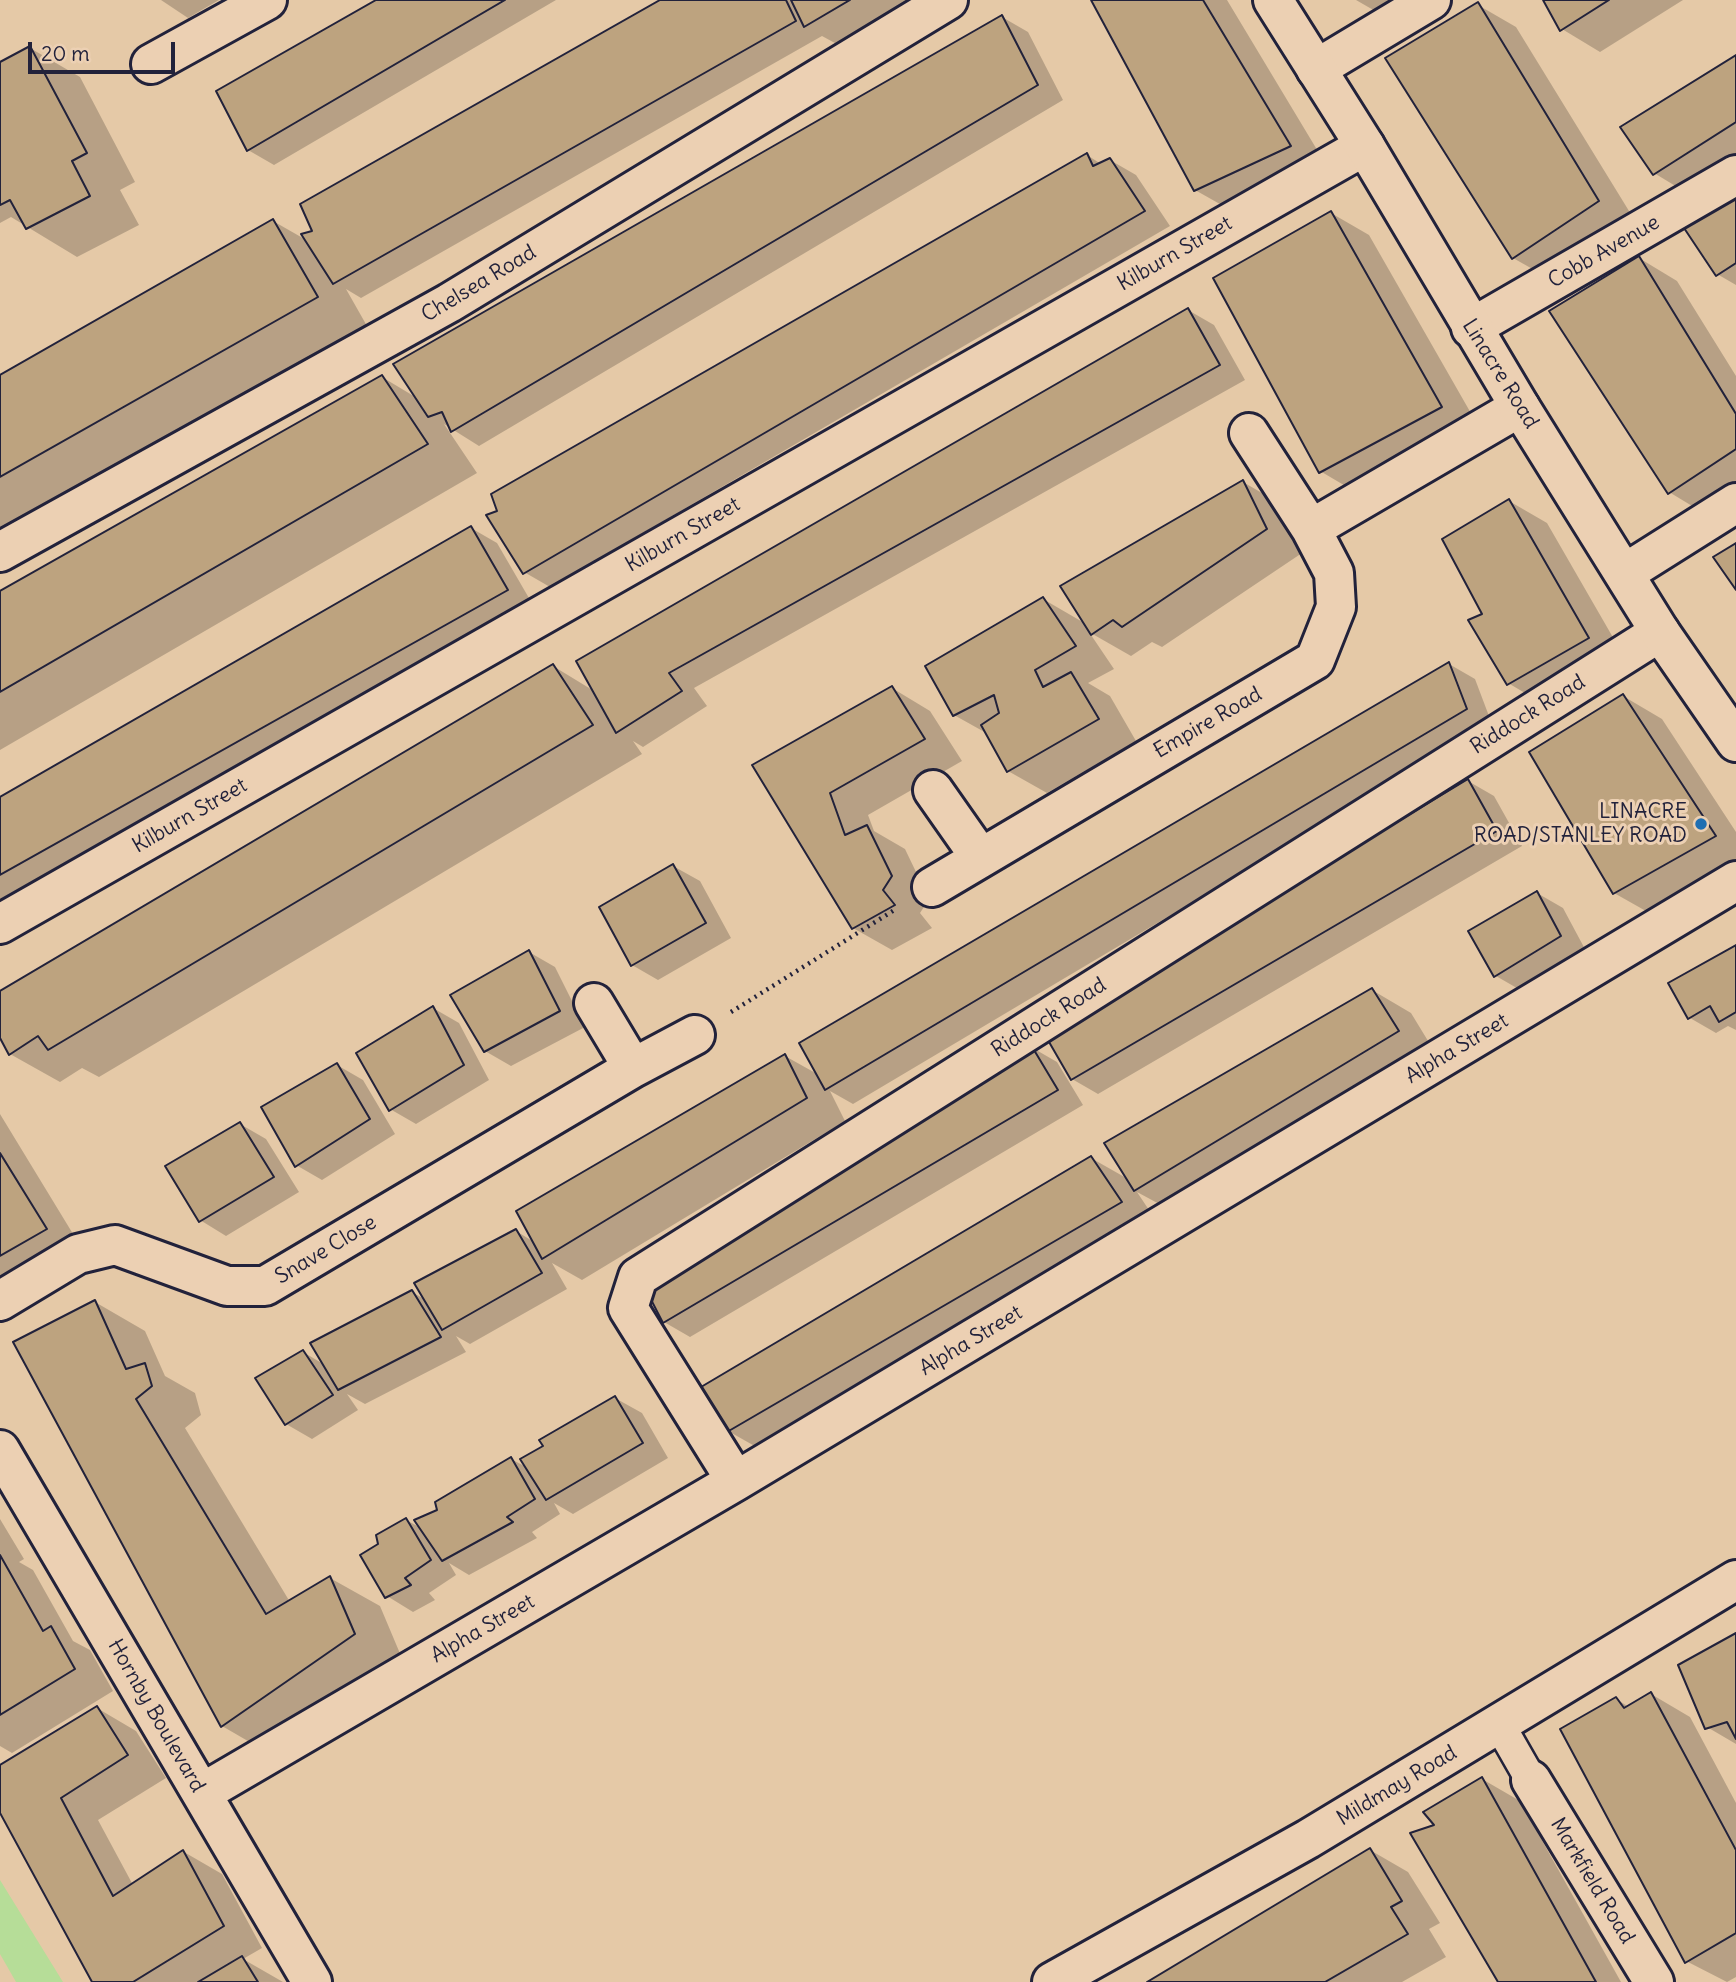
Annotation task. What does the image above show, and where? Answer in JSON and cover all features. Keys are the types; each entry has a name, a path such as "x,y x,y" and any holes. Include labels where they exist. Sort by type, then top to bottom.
{"street":[{"path":"151,64 267,0"},
{"name":"Chelsea Road","path":"0,552 449,303 948,0"},
{"name":"Linacre Road","path":"1273,0 1365,146 1471,328 1660,632 1736,743"},
{"path":"1316,69 1431,0"},
{"name":"Kilburn Street","path":"0,924 1365,146"},
{"name":"Cobb Avenue","path":"1471,328 1736,175"},
{"path":"1311,529 1520,407"},
{"name":"Empire Road","path":"932,887 1315,660 1336,607 1334,573 1311,529 1249,433"},
{"path":"1625,573 1736,503"},
{"name":"Riddock Road","path":"736,1481 628,1308 638,1277 1660,632"},
{"path":"933,790 980,857"},
{"name":"Alpha Street","path":"202,1793 736,1481 1736,881"},
{"path":"594,1003 633,1068"},
{"name":"Snave Close","path":"0,1301 78,1254 115,1245 227,1286 265,1286 633,1068 695,1035"},
{"name":"Hornby Boulevard","path":"0,1450 312,1982"},
{"name":"Mildmay Road","path":"1052,1982 1308,1839 1736,1580"},
{"path":"1499,1724 1531,1780"},
{"name":"Markfield Road","path":"1531,1780 1654,1982"}],"path":[{"path":"695,1035 932,887"}],"green space":[{"path":"0,1880 63,1982 16,1982 0,1954"}],"building":[{"path":"376,0 505,0 247,151 216,91"},
{"path":"660,0 786,0 796,21 333,284 301,234 312,231 300,204"},
{"path":"791,0 850,0 804,27"},
{"path":"1091,0 1203,0 1291,146 1194,191"},
{"path":"1543,0 1609,0 1560,31"},
{"path":"1478,2 1599,201 1512,259 1385,58"},
{"path":"1002,15 1038,85 451,432 442,412 428,417 393,364"},
{"path":"30,46 87,153 72,161 90,196 26,229 10,200 0,205 0,62"},
{"path":"1736,55 1736,122 1653,175 1620,127"},
{"path":"1087,153 1093,166 1110,158 1145,211 523,574 486,515 497,511 491,494"},
{"path":"1736,196 1736,263 1716,276 1684,228"},
{"path":"1331,211 1442,407 1319,473 1213,278"},
{"path":"273,219 318,297 0,477 0,375"},
{"path":"1639,256 1736,414 1736,449 1668,494 1549,311"},
{"path":"1188,308 1220,365 669,673 682,691 616,733 576,661"},
{"path":"382,375 428,444 0,692 0,591"},
{"path":"1243,480 1267,529 1122,627 1113,620 1091,635 1060,586"},
{"path":"1509,499 1589,638 1507,685 1468,620 1482,614 1442,539"},
{"path":"471,526 508,590 0,875 0,797"},
{"path":"1736,543 1736,590 1713,557"},
{"path":"1043,597 1076,646 1035,670 1043,687 1071,672 1099,719 1007,772 981,725 999,713 994,695 953,716 925,666"},
{"path":"1449,662 1467,709 825,1090 799,1043"},
{"path":"553,664 593,725 48,1050 38,1036 9,1055 0,1038 0,991"},
{"path":"892,686 925,739 830,793 845,835 867,825 892,876 883,890 895,905 852,929 752,765"},
{"path":"1623,694 1716,836 1613,894 1529,752"},
{"path":"1468,779 1497,831 1071,1080 1045,1035"},
{"path":"673,864 706,923 631,966 599,907"},
{"path":"1537,891 1561,936 1494,977 1468,931"},
{"path":"1736,945 1736,1012 1719,1022 1710,1006 1688,1019 1668,983"},
{"path":"529,950 560,1011 484,1052 450,995"},
{"path":"1372,988 1399,1031 1134,1191 1104,1143"},
{"path":"433,1006 464,1065 389,1111 356,1053"},
{"path":"1031,1045 1058,1090 663,1323 644,1286"},
{"path":"785,1054 807,1098 542,1259 516,1211"},
{"path":"337,1063 370,1119 295,1167 261,1107"},
{"path":"240,1122 274,1177 199,1222 165,1166"},
{"path":"0,1153 47,1229 0,1256"},
{"path":"1091,1156 1122,1202 727,1432 701,1387"},
{"path":"516,1229 542,1273 442,1330 414,1283"},
{"path":"412,1290 441,1337 338,1390 310,1343"},
{"path":"95,1300 126,1369 145,1363 152,1386 136,1399 266,1614 330,1576 355,1634 221,1727 13,1342"},
{"path":"303,1350 333,1395 285,1425 255,1378"},
{"path":"615,1396 643,1443 546,1500 520,1459 543,1446 539,1440"},
{"path":"511,1457 535,1499 507,1517 513,1522 442,1561 414,1520 437,1510 435,1502"},
{"path":"406,1518 431,1560 405,1578 411,1585 385,1598 360,1555 378,1544 376,1535"},
{"path":"0,1555 43,1631 51,1626 75,1669 0,1715"},
{"path":"1736,1633 1736,1739 1727,1722 1705,1729 1678,1665"},
{"path":"1651,1692 1736,1850 1736,1933 1685,1963 1560,1729 1616,1697 1624,1708"},
{"path":"97,1706 128,1755 61,1798 113,1896 183,1850 224,1926 133,1982 92,1982 0,1813 0,1765"},
{"path":"1482,1777 1596,1982 1498,1982 1410,1833 1434,1825 1423,1812"},
{"path":"1370,1848 1402,1901 1391,1907 1408,1934 1325,1982 1147,1982"},
{"path":"242,1956 258,1982 198,1982"}],"place":[{"name":"LINACRE ROAD/STANLEY ROAD","path":"1701,824"}]}
